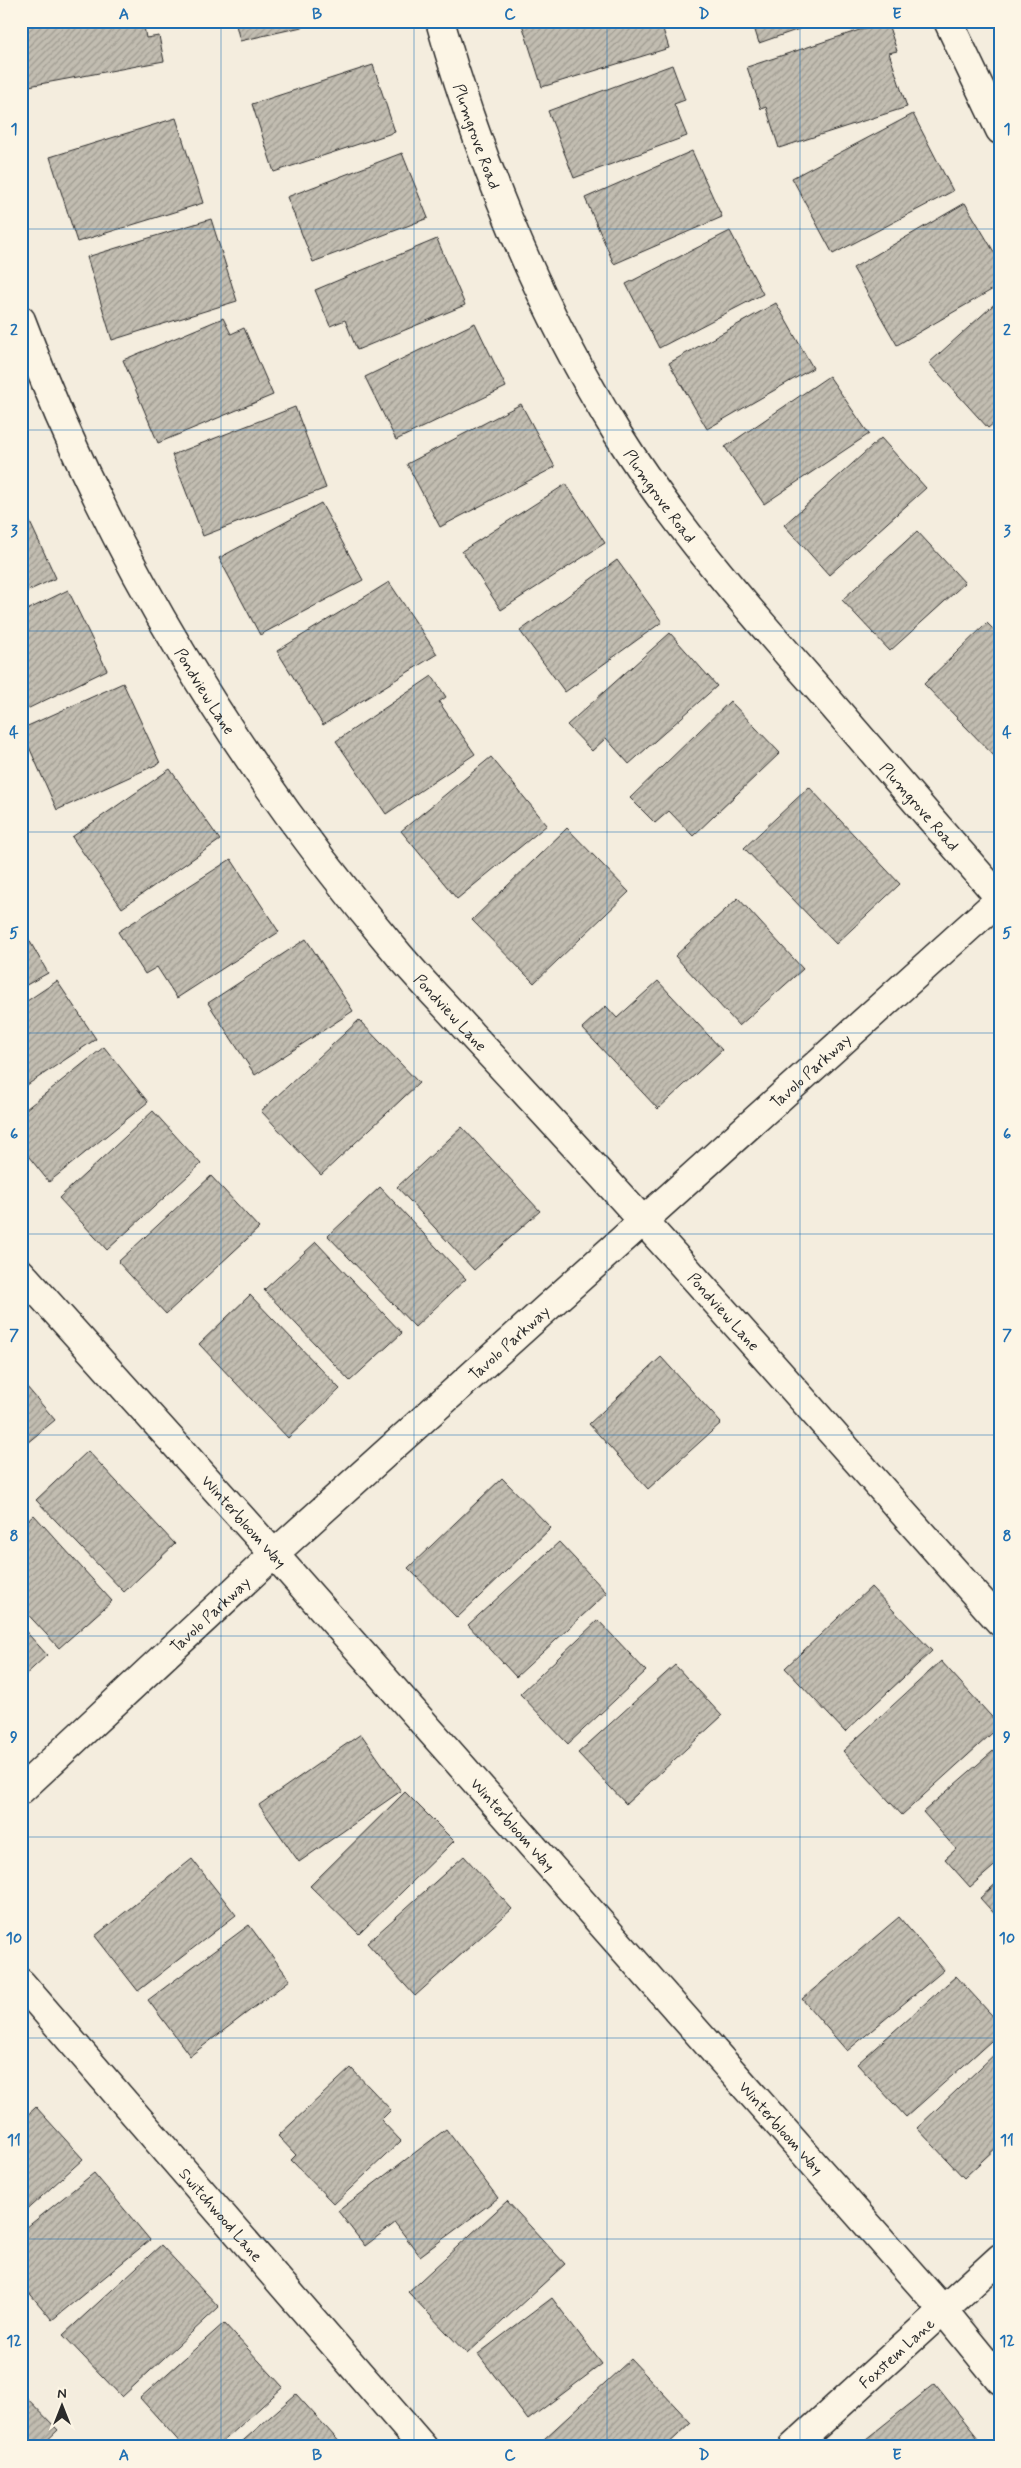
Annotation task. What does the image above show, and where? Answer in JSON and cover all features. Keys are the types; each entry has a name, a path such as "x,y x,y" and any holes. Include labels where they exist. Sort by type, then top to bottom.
{"street":[{"name":"Plumgrove Road","path":"440,21 462,99 497,195 576,361 618,433 666,505 720,576 1000,898"},
{"path":"948,21 1000,130"},
{"name":"Pondview Lane","path":"21,320 77,456 125,551 182,656 250,762 315,851 399,956 644,1222 1000,1622"},
{"name":"Tavolo Parkway","path":"21,1790 274,1554 644,1222 1000,898"},
{"name":"Winterbloom Way","path":"21,1273 274,1554 943,2310 1000,2380"},
{"name":"Switchwood Lane","path":"21,1983 423,2447"},
{"name":"Foxstem Lane","path":"793,2447 1000,2258"}],"building":[{"path":"21,21 143,21 146,38 159,36 164,61 29,86 21,44"},
{"path":"235,21 328,21 240,41"},
{"path":"521,21 651,21 652,25 661,23 669,48 542,87"},
{"path":"752,21 822,21 759,43"},
{"path":"887,21 897,51 889,53 907,107 779,148 766,107 761,109 747,67"},
{"path":"373,65 395,132 274,172 252,104"},
{"path":"672,65 685,100 674,104 687,136 574,178 548,111"},
{"path":"913,114 953,191 833,254 792,178"},
{"path":"176,118 203,203 77,242 50,157"},
{"path":"692,151 722,217 614,264 585,198"},
{"path":"402,153 428,218 313,262 287,197"},
{"path":"965,203 1000,262 1000,285 897,345 853,268"},
{"path":"211,219 237,301 112,340 87,257"},
{"path":"730,231 763,294 659,348 626,284"},
{"path":"437,239 465,305 357,350 345,320 330,326 315,290"},
{"path":"1000,299 1000,418 988,428 929,363"},
{"path":"776,303 813,368 707,429 669,363"},
{"path":"223,318 231,334 244,328 273,395 158,443 123,360"},
{"path":"475,323 506,387 396,440 365,377"},
{"path":"829,376 869,434 764,504 725,447"},
{"path":"521,404 555,467 440,527 407,464"},
{"path":"295,407 326,488 203,536 172,455"},
{"path":"881,438 926,488 829,575 784,525"},
{"path":"566,484 605,543 501,610 462,551"},
{"path":"21,503 56,578 21,594"},
{"path":"321,503 363,580 260,635 219,558"},
{"path":"917,531 965,583 890,651 842,600"},
{"path":"617,560 662,622 565,692 520,631"},
{"path":"389,582 437,654 323,725 277,651"},
{"path":"68,590 107,670 21,712 21,613"},
{"path":"987,623 1000,636 1000,762 924,684"},
{"path":"670,633 717,686 629,764 606,738 592,751 567,725"},
{"path":"432,676 446,697 439,702 475,754 386,814 336,741"},
{"path":"123,683 160,763 57,810 21,729"},
{"path":"730,701 780,753 693,836 669,811 655,823 630,798"},
{"path":"491,757 547,825 457,899 401,831"},
{"path":"170,769 220,840 122,908 72,837"},
{"path":"809,787 900,884 836,944 744,848"},
{"path":"567,828 629,892 534,983 472,920"},
{"path":"231,859 279,932 177,998 157,967 145,974 118,932"},
{"path":"738,898 803,969 739,1026 675,956"},
{"path":"21,926 48,973 21,988"},
{"path":"306,939 353,1011 255,1075 208,1003"},
{"path":"57,981 96,1039 21,1089 21,1005"},
{"path":"658,981 722,1050 658,1109 582,1028 606,1006 617,1018"},
{"path":"359,1020 419,1083 321,1175 261,1111"},
{"path":"104,1047 148,1102 49,1182 21,1147 21,1113"},
{"path":"153,1111 201,1164 107,1250 59,1198"},
{"path":"462,1127 540,1211 474,1270 397,1187"},
{"path":"211,1176 259,1228 166,1314 118,1262"},
{"path":"380,1187 466,1279 415,1327 328,1236"},
{"path":"316,1242 402,1333 350,1381 264,1290"},
{"path":"250,1295 340,1389 288,1438 199,1344"},
{"path":"661,1357 721,1423 648,1489 589,1424"},
{"path":"21,1380 55,1420 21,1448"},
{"path":"88,1451 175,1544 124,1592 36,1500"},
{"path":"502,1478 551,1528 457,1618 408,1568"},
{"path":"34,1515 112,1601 59,1648 21,1607 21,1527"},
{"path":"559,1542 607,1593 516,1677 468,1625"},
{"path":"871,1587 932,1651 845,1732 785,1668"},
{"path":"598,1620 646,1671 568,1744 520,1694"},
{"path":"21,1626 47,1655 21,1679"},
{"path":"941,1661 1000,1726 902,1815 843,1751"},
{"path":"675,1665 722,1716 626,1804 578,1753"},
{"path":"361,1734 401,1791 299,1862 259,1805"},
{"path":"1000,1745 1000,1861 970,1887 945,1859 956,1849 923,1812"},
{"path":"405,1792 454,1841 359,1934 310,1886"},
{"path":"464,1856 512,1909 415,1996 367,1943"},
{"path":"192,1859 236,1915 138,1991 95,1936"},
{"path":"1000,1880 1000,1920 980,1898"},
{"path":"899,1917 944,1970 847,2051 802,1999"},
{"path":"249,1925 290,1980 190,2056 148,2000"},
{"path":"956,1976 1000,2024 1000,2033 906,2117 857,2064"},
{"path":"1000,2049 1000,2144 964,2178 917,2128"},
{"path":"351,2068 391,2110 381,2120 401,2141 334,2204 291,2160 296,2155 278,2136"},
{"path":"36,2107 83,2159 21,2215 21,2121"},
{"path":"446,2129 498,2198 420,2256 395,2223 365,2246 338,2211"},
{"path":"94,2173 150,2240 52,2320 21,2283 21,2232"},
{"path":"507,2201 565,2264 467,2354 408,2292"},
{"path":"161,2245 219,2307 122,2397 63,2335"},
{"path":"552,2298 602,2364 528,2420 478,2354"},
{"path":"224,2323 283,2387 217,2447 184,2447 140,2398"},
{"path":"631,2359 691,2423 665,2447 551,2447 544,2439"},
{"path":"935,2384 978,2438 967,2447 856,2447"},
{"path":"21,2392 58,2430 40,2447 21,2447"},
{"path":"296,2394 344,2447 236,2447"}]}
